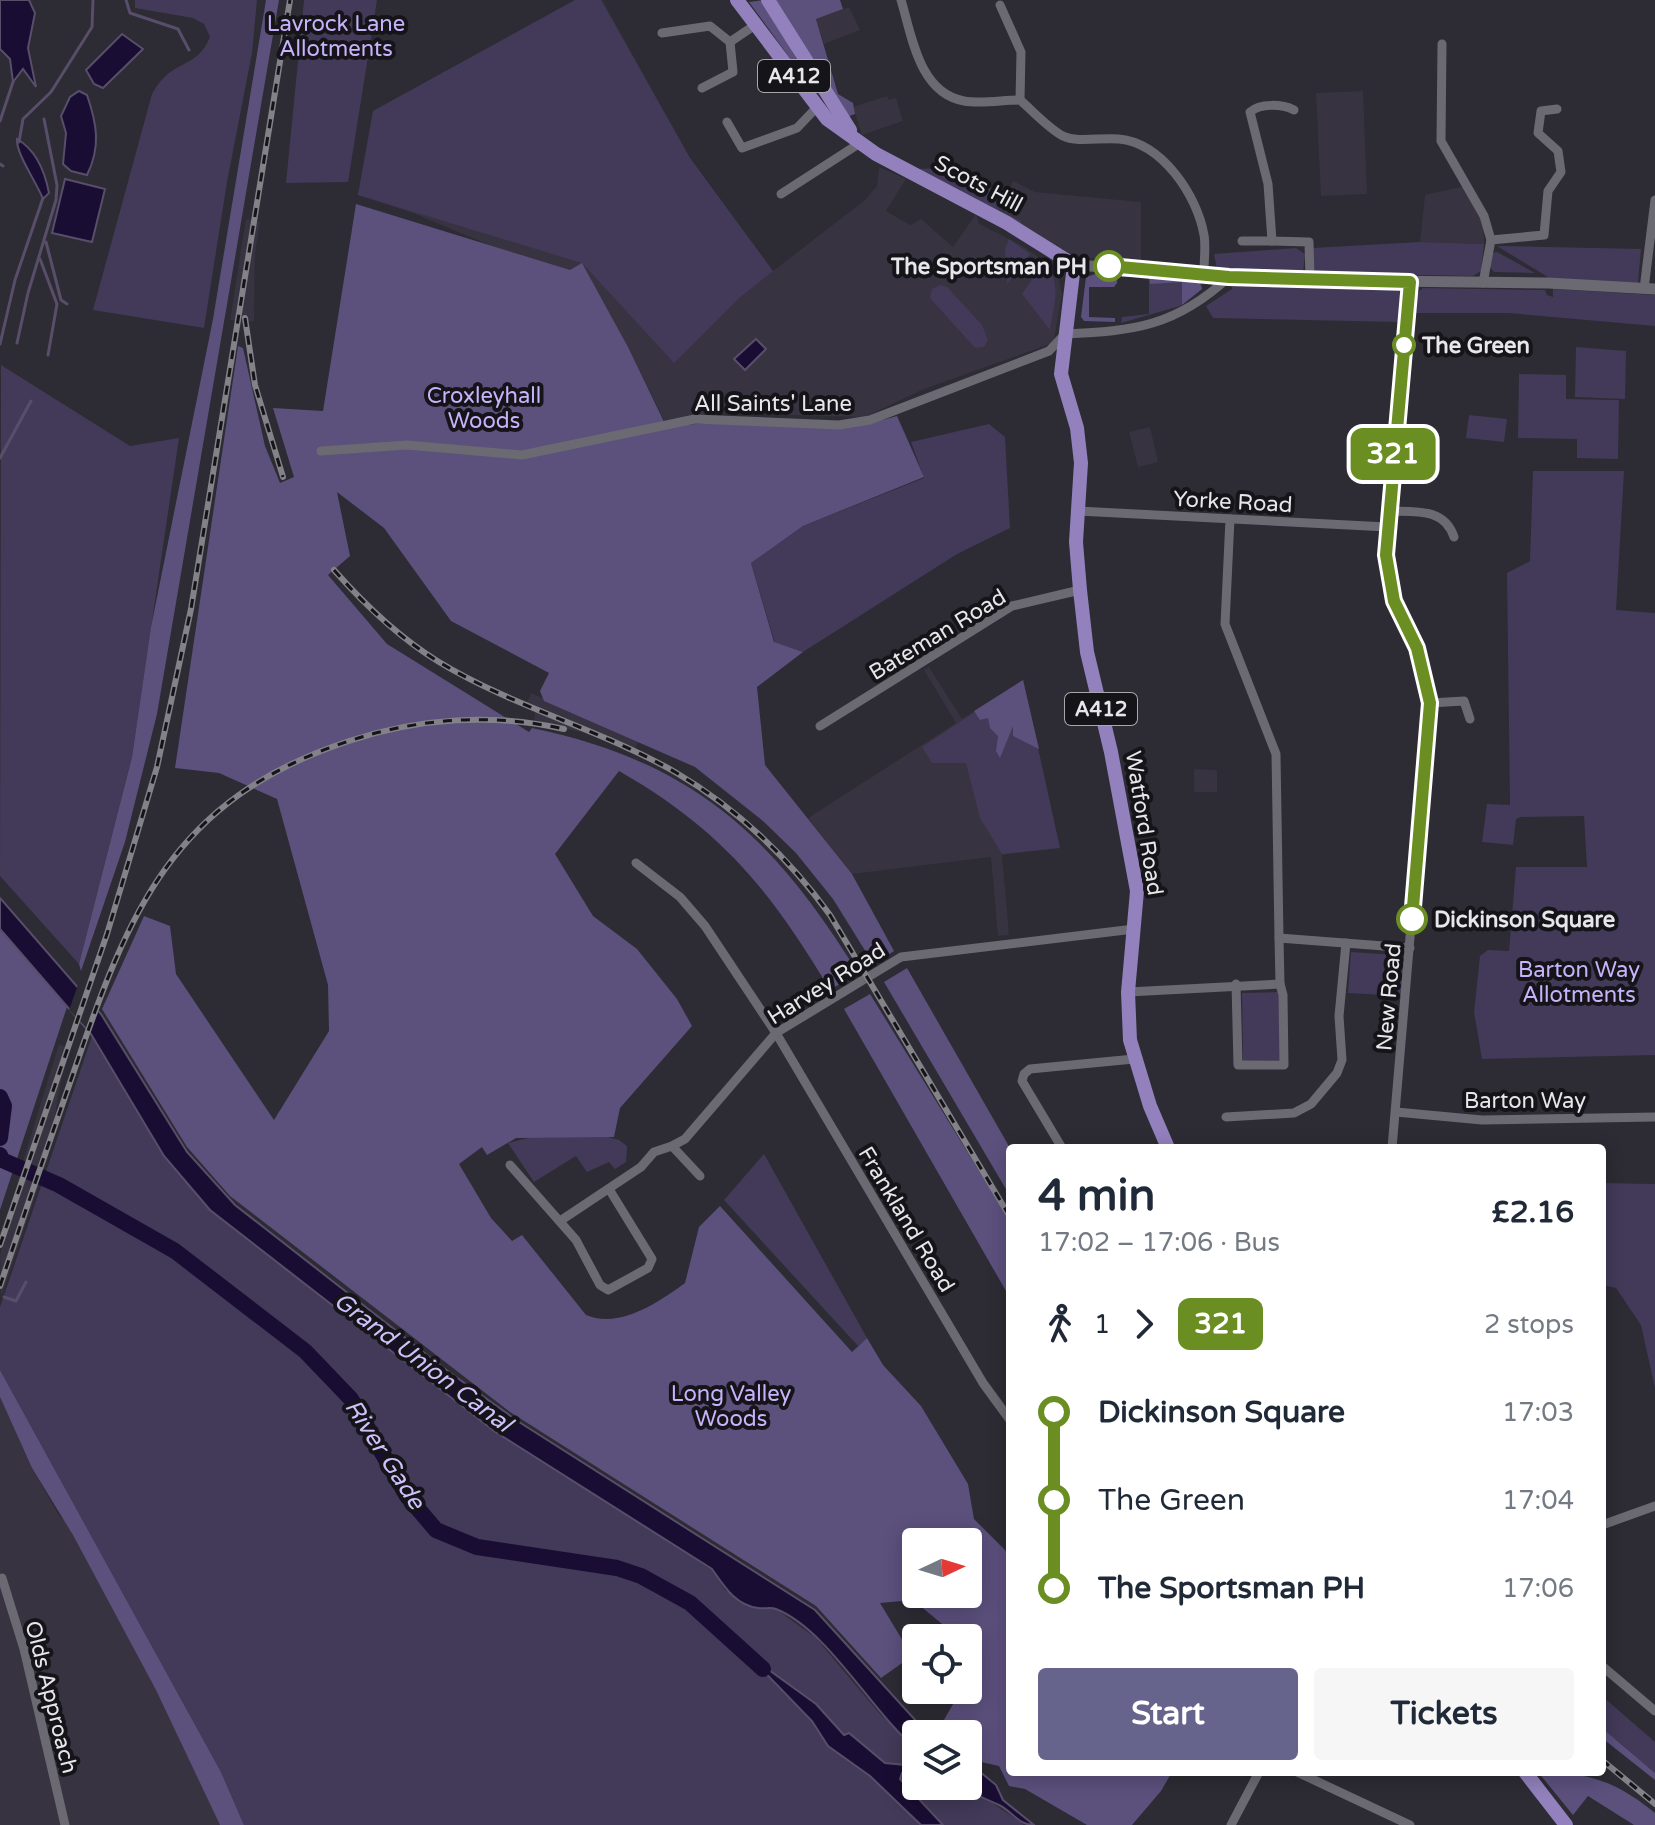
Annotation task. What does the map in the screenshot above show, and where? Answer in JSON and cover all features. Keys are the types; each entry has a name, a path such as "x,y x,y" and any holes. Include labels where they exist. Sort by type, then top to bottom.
{"main road":[{"name":"Scots Hill","path":"737,0 822,103 860,143 1007,223 1074,265"},
{"name":"Scots Hill","path":"768,0 822,103"},
{"name":"Watford Road","path":"1074,265 1061,374 1077,428 1081,463 1078,511 1080,590 1087,652 1111,752 1135,877 1128,992 1134,1059 1166,1144"},
{"path":"1528,1776 1566,1825"}],"street":[{"path":"901,0 923,72 941,91 962,101 1020,100 1065,137 1128,140 1155,154 1175,174 1194,205 1204,236 1204,272"},
{"path":"1000,5 1021,52 1020,100"},
{"path":"730,42 755,25"},
{"path":"662,33 710,26 730,42 733,72 702,88"},
{"path":"1442,44 1441,141 1484,216 1491,240 1483,283"},
{"path":"727,122 742,148 797,128 822,103"},
{"path":"1272,241 1268,184 1250,112 1259,107 1281,106 1294,110"},
{"path":"1491,240 1544,235 1548,191 1561,172 1558,151 1538,133 1541,111 1557,109"},
{"path":"781,194 860,143"},
{"path":"1074,265 1204,272 1229,277 1649,289 1655,200"},
{"path":"1242,241 1309,242 1310,280"},
{"path":"1065,334 1124,331 1164,321 1202,301 1229,277"},
{"name":"New Road","path":"1392,1144 1430,703 1417,648 1389,582 1388,511 1410,282"},
{"name":"All Saints' Lane","path":"321,451 407,445 522,455 695,419 839,425 870,420 1049,351 1065,334"},
{"name":"Yorke Road","path":"1078,511 1387,527"},
{"path":"1388,511 1434,513 1443,517 1454,537"},
{"path":"1230,519 1225,624 1276,754 1284,1065 1238,1065 1236,984"},
{"name":"Bateman Road","path":"820,726 1012,606 1080,590"},
{"path":"1430,703 1464,701 1470,719"},
{"name":"Frankland Road","path":"636,863 680,897 705,926 776,1033 983,1383 1006,1415"},
{"name":"Harvey Road","path":"560,1221 641,1167 654,1152 685,1139 776,1033 901,957 1134,929"},
{"path":"1279,938 1410,948"},
{"path":"1226,1117 1294,1113 1311,1104 1337,1073 1342,1060 1339,1016 1346,943"},
{"path":"1128,992 1280,984"},
{"path":"1060,1144 1022,1081 1024,1074 1030,1069 1134,1059"},
{"name":"Barton Way","path":"1396,1112 1482,1120 1655,1117"},
{"path":"672,1146 700,1176"},
{"path":"510,1165 560,1221 604,1288 614,1289 652,1262 649,1251 609,1189"},
{"path":"1606,1524 1655,1506"},
{"name":"Olds Approach","path":"2,1578 24,1649 65,1825"},
{"path":"1606,1669 1651,1708 1655,1695"},
{"path":"1231,1825 1257,1776"},
{"path":"1306,1776 1410,1825"}],"shaded area":[{"path":"575,0 602,0 690,158 773,271 865,200 877,186 879,167 906,179 886,211 910,225 921,219 953,247 976,214 979,224 1021,245 1057,270 1062,295 1054,340 924,389 865,417 717,413 664,420 629,349 527,296 499,249 413,213 358,195 373,111"},
{"path":"849,7 860,30 824,44 816,19"},
{"path":"1363,91 1367,194 1321,196 1316,93"},
{"path":"887,96 889,100 896,98 903,121 862,135 853,107"},
{"path":"1013,181 1035,192 1141,202 1141,262 1076,257 1064,252 999,210"},
{"path":"1465,186 1483,213 1484,244 1420,242 1425,195"},
{"path":"246,219 260,222 255,254 254,321 243,322 242,315 241,321 230,320"},
{"path":"1150,427 1158,462 1138,467 1129,432"},
{"path":"929,667 962,719 1023,680 1060,848 1002,855 1009,935 998,936 991,857 852,874 808,818 956,723 924,670"},
{"path":"531,693 639,740 634,751 582,732 534,722 535,711 548,712 526,704"},
{"path":"1194,769 1217,770 1217,792 1194,792"},
{"path":"59,1044 71,1049 61,1080 48,1158 1,1298 0,1255 24,1158"},
{"path":"0,1397 32,1468 58,1514 70,1526 163,1701 220,1825 0,1825"}],"green space":[{"path":"135,0 257,0 252,53 227,182 204,328 93,310 152,94 168,74 198,55 210,37 204,24 193,18 135,8"},
{"path":"266,0 279,0 157,714 125,842 81,971 79,964 132,757 151,627 213,319"},
{"name":"Lavrock Lane Allotments","path":"304,0 377,0 348,182 286,183"},
{"path":"575,0 601,0 690,158 773,271 738,299 674,363 582,263 358,195 373,111"},
{"path":"764,0 814,91 749,2"},
{"path":"776,0 840,0 843,9 816,19 838,94 853,103 855,114 847,117 798,43"},
{"path":"943,168 945,175 977,175 980,189 1010,187 999,210 1021,221 1020,226 917,169"},
{"name":"Croxleyhall Woods","path":"356,204 570,270 582,263 667,428 724,423 839,426 897,416 924,477 803,526 751,563 774,642 803,652 757,687 765,765 852,874 894,951 874,965 833,899 796,853 763,821 695,767 544,701 540,691 549,673 451,621 384,528 337,492 350,556 328,575 387,644 529,732 532,728 589,743 639,761 684,784 724,812 760,844 794,882 858,973 830,990 786,922 741,865 687,816 619,771 555,854 593,916 637,949 677,999 692,1026 620,1108 614,1137 516,1138 487,1155 482,1147 459,1164 491,1218 512,1241 522,1235 586,1315 612,1319 625,1316 651,1305 685,1283 699,1227 720,1206 852,1352 867,1338 883,1365 921,1406 968,1484 974,1519 1006,1551 1006,1776 1170,1776 1132,1825 1087,1825 1025,1789 1009,1786 999,1766 982,1762 982,1720 944,1720 953,1704 982,1704 982,1624 942,1624 923,1608 982,1608 982,1528 902,1528 902,1601 880,1603 902,1639 902,1663 881,1678 816,1606 510,1412 230,1196 187,1147 102,1009 144,916 170,926 176,974 274,1120 329,1031 328,985 277,799 219,773 175,768 238,346 243,348 265,446 280,483 294,477 273,408 323,411"},
{"path":"1009,239 1030,254 1007,284 1005,249"},
{"path":"1420,242 1484,244 1481,271 1473,276 1313,273 1312,248"},
{"path":"1497,246 1641,249 1638,283 1551,279"},
{"path":"1296,248 1305,254 1303,274 1217,269 1214,254"},
{"path":"1497,252 1535,273 1494,272 1489,266 1491,253"},
{"path":"1037,259 1051,273 1056,291 1050,330 1022,294 1039,269 1034,264"},
{"path":"1102,272 1118,272 1117,283 1114,287 1089,287 1089,317 1115,318 1115,322 1084,321 1081,317 1086,277"},
{"path":"1123,272 1201,280 1202,289 1180,306 1121,323 1122,317 1149,314 1149,277 1122,277"},
{"path":"1123,272 1197,275 1202,289 1182,305 1182,282 1150,284 1149,277 1122,277"},
{"path":"1231,283 1392,285 1400,289 1402,309 1399,322 1213,318 1206,306 1232,289"},
{"path":"940,285 947,287 982,325 988,340 984,347 975,348 930,298 932,289"},
{"path":"1423,288 1545,290 1547,295 1553,297 1553,289 1655,295 1655,326 1508,313 1415,313 1416,294"},
{"path":"1576,347 1626,351 1625,399 1575,397"},
{"path":"1,365 130,446 179,438 132,757 79,964 0,876"},
{"path":"1519,374 1566,375 1566,399 1619,400 1618,459 1577,458 1577,439 1518,438"},
{"path":"1469,415 1507,419 1504,442 1466,438"},
{"path":"989,424 1005,437 1010,528 957,554 803,652 775,643 751,563 803,526 924,478 911,442"},
{"name":"Barton Way Allotments","path":"1533,471 1624,471 1616,610 1655,613 1655,1055 1482,1059 1474,1012 1480,956 1488,950 1509,951 1516,867 1587,867 1584,816 1521,817 1516,819 1513,845 1482,842 1487,804 1510,805 1507,573 1530,561"},
{"path":"1023,680 1060,848 1002,854 980,818 966,763 932,763 922,747"},
{"path":"1023,680 1039,749 1013,736 1013,726 1000,758 996,751 998,736 990,728 988,718 980,720 974,711"},
{"path":"0,925 67,1007 0,1210"},
{"path":"1351,952 1398,955 1405,962 1402,996 1348,993"},
{"path":"907,968 1008,1144 1006,1189 884,982"},
{"path":"1279,992 1281,1060 1243,1061 1242,993"},
{"path":"870,994 1006,1215 1006,1291 844,1009"},
{"path":"92,1036 164,1156 210,1210 494,1431 712,1570 725,1590 756,1608 776,1609 816,1638 902,1735 902,1800 982,1800 982,1797 1024,1825 244,1825 221,1772 0,1370 0,1307"},
{"path":"536,1136 604,1136 619,1140 627,1146 626,1162 615,1169 609,1162 587,1172 576,1156 534,1182 508,1143"},
{"path":"764,1154 867,1338 858,1346 724,1200"},
{"path":"1606,1183 1655,1184 1655,1388 1641,1325 1616,1288 1606,1286"},
{"path":"0,1370 221,1772 244,1825 220,1825 156,1690 73,1535 32,1468 0,1397"},
{"path":"1606,1699 1655,1742 1655,1773 1606,1731"},
{"path":"1606,1731 1655,1773 1655,1780 1606,1741"},
{"path":"1541,1776 1581,1776 1614,1786 1655,1813 1655,1825 1634,1825 1588,1796 1573,1815"}],"water":[{"path":"0,0 29,0 35,13 28,48 36,87 23,69 13,82 10,59 0,49"},
{"path":"122,34 143,49 103,88 94,84 86,70"},
{"path":"79,91 87,95 95,126 96,145 87,175 71,171 63,164 66,133 61,116 70,97"},
{"path":"17,139 34,155 42,170 49,193 43,199 23,160"},
{"path":"65,179 105,189 92,242 52,233"},
{"path":"756,339 766,349 745,370 734,359"},
{"name":"Grand Union Canal","path":"0,898 101,1014 187,1152 235,1205 449,1372 519,1422 815,1610 915,1720 902,1720 902,1736 831,1652 795,1619 776,1609 743,1603 731,1594 712,1569 494,1431 210,1210 164,1156 91,1034 0,929"},
{"path":"748,1655 816,1704 844,1735 849,1733 885,1763 902,1765 902,1800 920,1800 943,1825 921,1825 870,1776 828,1746 812,1721"},
{"path":"982,1774 996,1785 1003,1800 1034,1825 1020,1821 1004,1808 982,1797"}],"pier":[{"path":"79,982 100,1007 91,1032 69,1010"}],"waterway":[{"path":"19,142 23,119 51,92 92,27 93,0"},
{"path":"126,0 130,13 178,29 189,50"},
{"path":"0,121 13,82"},
{"path":"17,343 28,293 56,200 57,185 44,119"},
{"path":"0,344 15,280 43,198"},
{"path":"46,242 61,300 67,304"},
{"path":"40,259 57,304 48,355"},
{"path":"0,458 31,401"},
{"name":"River Gade","path":"0,1097 4,1106 0,1138"},
{"name":"River Gade","path":"0,1155 2,1160 59,1185 175,1251 305,1351 351,1399 407,1496 436,1530 477,1547 617,1568 641,1576 690,1603 763,1669"},
{"path":"4,1297 16,1301 26,1282"}],"railway":[{"path":"0,1245 107,934 157,767 191,609 290,0"},
{"path":"245,318 255,385 283,477"},
{"path":"334,570 383,620 439,662 497,692 617,743 675,772 741,818 779,854 830,915 1006,1210"},
{"path":"0,1286 114,962 138,913 165,869 198,829 239,795 289,765 375,733 456,720 510,721 564,729"},
{"path":"1606,1763 1655,1804"}],"bus line":[{"name":"321","path":"1109,266 1204,272 1229,277 1410,282 1386,555 1394,601 1417,648 1425,671 1430,703 1412,919"}],"place":[{"name":"The Sportsman PH","path":"1109,266"},
{"name":"The Green","path":"1404,345"},
{"name":"Dickinson Square","path":"1412,919"}],"park label":[{"name":"Long Valley Woods","path":"731,1406"}]}
